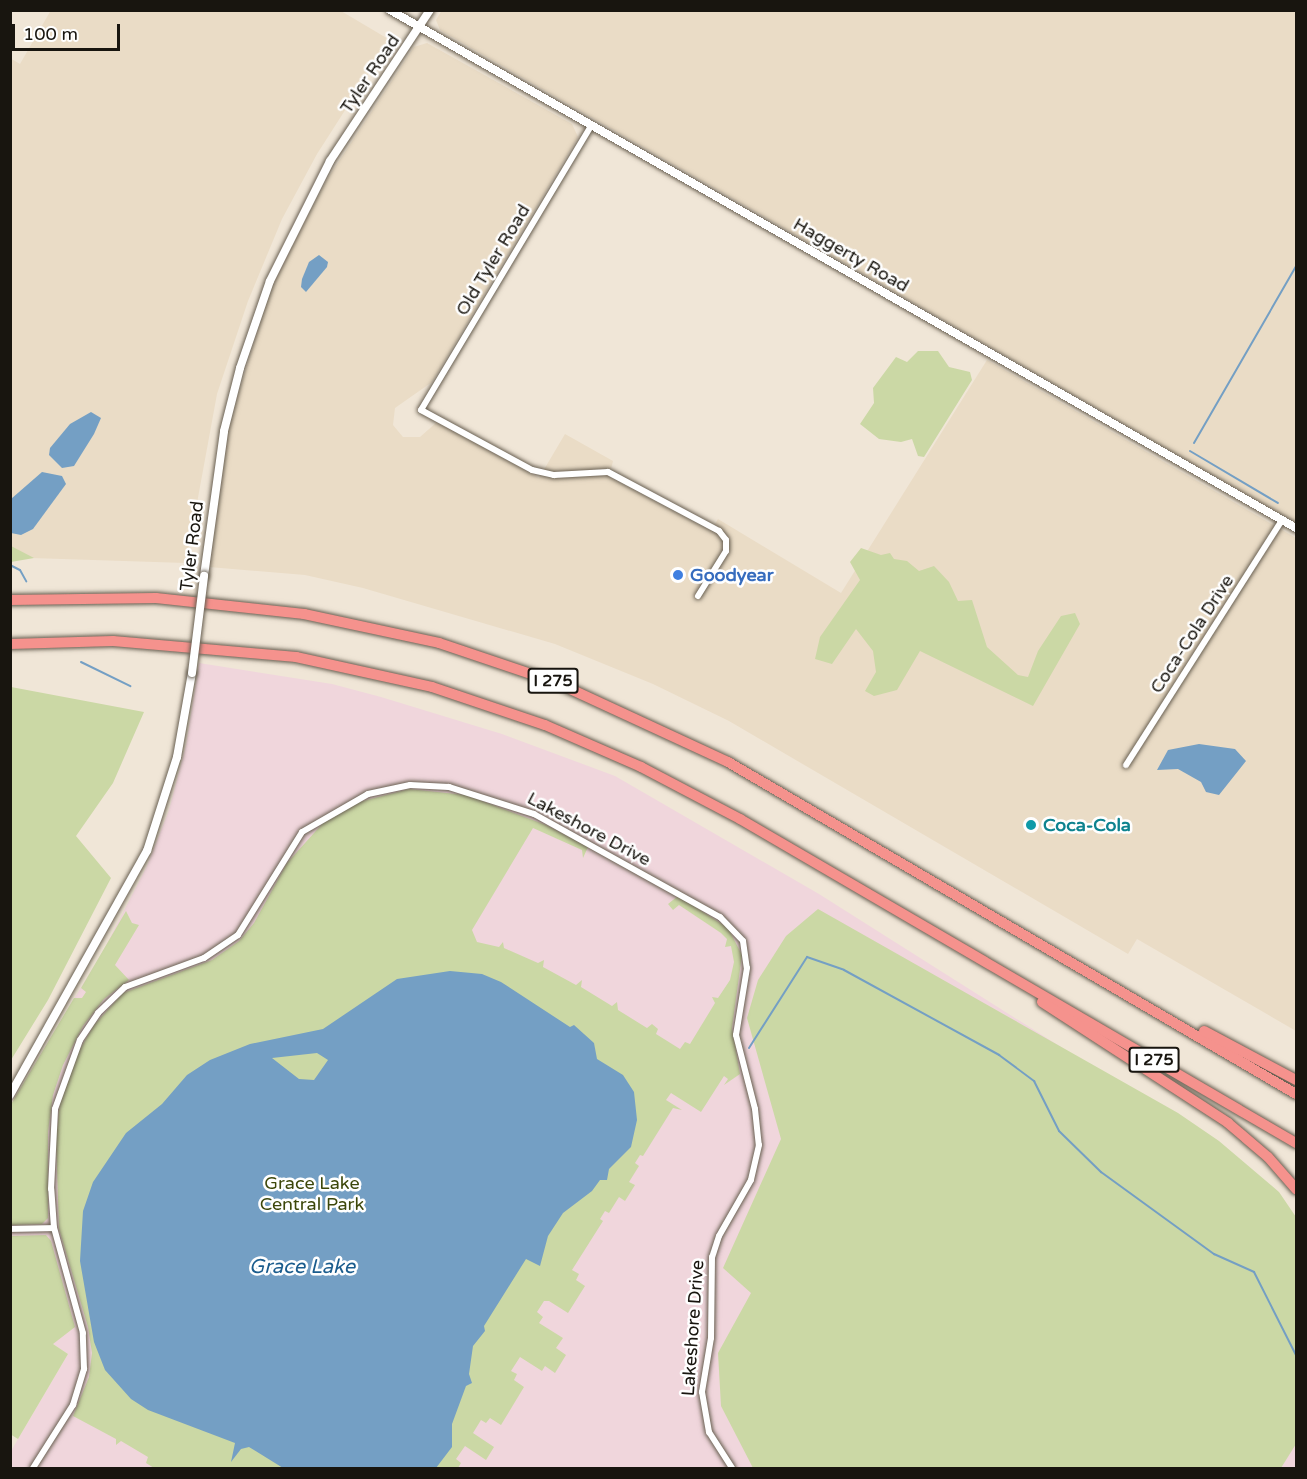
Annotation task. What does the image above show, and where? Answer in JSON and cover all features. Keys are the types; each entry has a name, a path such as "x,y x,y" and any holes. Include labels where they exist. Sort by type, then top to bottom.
{"highway":[{"name":"I 275","path":"10,600 156,598 294,612 399,633 526,671 627,712 728,762 1296,1094"},
{"name":"I 275","path":"10,644 113,641 261,652 376,672 489,704 572,736 675,784 1296,1143"},
{"path":"1010,977 1050,1008 1228,1123 1268,1157 1296,1189"},
{"path":"1116,988 1296,1080"}],"main road":[{"name":"Haggerty Road","path":"390,10 1296,528"}],"street":[{"name":"Tyler Road","path":"10,1095 92,955 147,851 177,757 192,673 224,431 243,357 270,280 321,177 430,10"},
{"name":"Old Tyler Road","path":"591,126 421,410 532,470 554,475 597,470 608,472 719,531 726,540 726,551 698,596"},
{"name":"Coca-Cola Drive","path":"1126,765 1282,520"},
{"name":"Lakeshore Drive","path":"33,1468 72,1405 84,1369 83,1333 54,1228 55,1109 68,1066 88,1026 125,987 204,958 238,935 302,832 368,794 410,785 449,787 534,813 720,917 745,945 747,968 736,1028 756,1117 759,1145 751,1180 719,1236 712,1257 711,1338 702,1392 709,1432 732,1468"},
{"path":"10,1229 54,1228"}],"shaded area":[{"path":"51,10 341,11 390,40 317,154 282,219 248,301 217,394 186,563 31,558 11,547 10,58 20,64"},
{"path":"442,10 1296,11 1296,523 440,30 436,20"},
{"path":"427,43 572,124 578,137 432,382 395,408 393,425 403,437 420,437 437,422 539,478 565,434 613,461 609,477 711,531 718,519 841,593 987,360 1296,538 1296,1031 1137,939 1128,954 729,721 653,684 555,644 363,588 305,575 209,567 227,431 271,287 326,181 414,47"},
{"path":"199,663 332,684 381,697 502,734 615,776 819,894 1200,1135 1296,1234 1296,1468 11,1468 11,1451 68,1354 53,1344 11,1274 10,1106 104,949 146,868 169,810 186,745"}],"green space":[{"path":"918,351 938,351 949,367 970,372 972,380 924,457 918,456 912,439 901,442 879,439 860,424 874,403 873,388 896,357 907,362"},
{"path":"11,546 34,558 11,562"},
{"path":"861,548 881,555 890,553 894,559 907,561 919,571 934,566 949,582 958,601 972,600 987,647 1018,675 1028,677 1038,651 1061,616 1075,613 1080,624 1033,706 920,651 897,690 874,696 865,691 876,672 873,651 856,629 832,664 815,659 820,637 860,580 850,562"},
{"path":"11,687 144,712 113,783 76,836 111,878 48,1000 11,1060"},
{"name":"Grace Lake","path":"409,789 466,795 546,825 588,847 583,858 582,850 533,828 472,930 477,942 499,947 503,942 504,948 538,963 544,960 543,967 576,985 582,980 581,987 612,1006 617,1002 618,1010 647,1028 652,1024 658,1029 656,1034 680,1049 685,1042 690,1044 715,1003 712,997 718,998 730,980 734,962 731,946 725,947 727,939 721,933 679,905 673,910 668,904 678,896 728,928 742,955 732,1028 740,1074 724,1085 728,1079 724,1076 701,1112 671,1093 666,1100 682,1110 673,1108 643,1156 640,1155 635,1163 639,1166 629,1182 635,1185 625,1201 619,1197 609,1213 605,1211 600,1219 603,1221 572,1270 579,1274 576,1280 585,1286 568,1313 549,1301 544,1301 537,1312 543,1317 539,1323 563,1338 556,1348 566,1355 555,1373 545,1366 542,1371 520,1357 511,1371 517,1374 514,1380 524,1387 501,1425 490,1418 486,1423 481,1420 473,1433 494,1447 486,1460 465,1446 456,1459 461,1463 458,1468 154,1468 146,1463 148,1457 121,1441 116,1445 116,1439 73,1416 89,1377 92,1353 88,1327 59,1229 56,1139 60,1103 76,1056 94,1025 123,993 212,960 239,941 254,923 287,863 323,823 359,802"},
{"path":"818,909 1178,1113 1219,1141 1279,1192 1296,1217 1296,1444 1281,1468 753,1468 721,1406 718,1353 751,1293 723,1268 781,1139 747,1018 758,980 786,936"},
{"path":"126,911 132,923 139,925 115,965 129,980 104,999 83,1026 63,1065 53,1095 48,1132 48,1218 42,1224 11,1225 10,1106 74,998 82,998 86,992 81,988"},
{"path":"46,1235 51,1241 75,1327 53,1344 68,1354 18,1439 10,1434 11,1236"}],"water":[{"path":"319,255 328,262 327,267 306,292 301,287 302,279 309,262"},
{"path":"91,412 101,418 94,434 74,466 62,468 49,455 50,448 70,424"},
{"path":"42,472 62,476 66,484 33,529 21,535 11,533 11,499"},
{"path":"1199,744 1235,749 1246,761 1219,795 1206,792 1201,782 1178,769 1157,770 1168,750"},
{"name":"Grace Lake","path":"450,971 482,974 501,982 570,1027 574,1025 594,1043 597,1059 623,1075 634,1092 637,1120 631,1147 609,1169 607,1180 600,1180 592,1191 563,1213 548,1236 540,1266 526,1259 484,1326 485,1331 473,1346 469,1374 472,1383 466,1386 452,1424 452,1447 436,1468 283,1468 249,1447 241,1449 231,1462 235,1443 148,1410 131,1399 105,1370 94,1342 80,1261 83,1211 93,1182 126,1133 162,1104 187,1075 210,1060 250,1044 323,1029 397,979","holes":["317,1053 328,1060 314,1080 299,1079 272,1058"]}],"waterway":[{"path":"1194,443 1296,266"},
{"path":"1190,451 1278,503"},
{"path":"10,565 20,570 26,581"},
{"path":"81,662 130,686"},
{"path":"749,1048 807,957 844,970 999,1055 1034,1081 1059,1131 1101,1172 1214,1254 1254,1272 1296,1355"}],"place":[{"name":"Goodyear","path":"678,575"},
{"name":"Coca-Cola","path":"1031,825"}],"park label":[{"name":"Grace Lake Central Park","path":"312,1194"}]}
